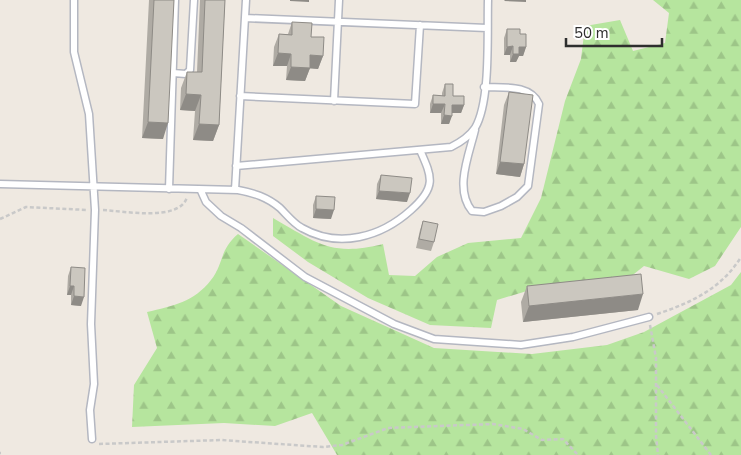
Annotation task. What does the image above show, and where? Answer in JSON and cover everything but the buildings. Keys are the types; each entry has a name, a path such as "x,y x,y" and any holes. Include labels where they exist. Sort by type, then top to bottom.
{"lane":[{"path":"74,0 74,52 89,114 94,187 91,324 94,384 90,410 92,439"},
{"path":"169,189 175,0"},
{"path":"173,74 186,74 190,70 194,0"},
{"path":"235,190 246,0"},
{"path":"334,101 339,0"},
{"path":"484,87 523,89 532,95 539,104 528,186 509,202 484,212 472,211 464,202 462,185 475,127 483,107 488,0"},
{"path":"245,18 487,28"},
{"path":"240,96 415,104 420,25"},
{"path":"236,166 451,147 467,138 475,127"},
{"path":"0,184 201,191 235,190 258,194 278,207 301,228 325,238 343,240 371,234 411,210 430,185 430,174 420,150"},
{"path":"201,191 206,202 221,216 241,228 305,277 394,324 434,339 521,344 573,337 649,317"}],"path":[{"path":"658,455 656,358 649,317 666,311 717,286 733,270 741,257"},
{"path":"656,384 711,455"},
{"path":"92,439 93,444 221,440 323,447 342,445 388,428 493,424 523,429 542,440 563,439 578,455"}],"green space":[{"path":"653,0 741,0 741,227 715,266 689,279 644,266 624,282 527,291 497,300 491,328 430,325 368,298 308,262 273,236 273,218 313,241 337,248 365,248 383,244 389,275 415,276 437,257 468,243 521,238 541,198 565,101 581,59 585,26 620,20 633,51 665,43 669,13"},
{"path":"238,234 341,306 434,348 532,354 607,345 644,332 731,285 741,272 741,455 337,455 312,413 275,426 224,423 132,427 134,385 157,348 147,312 182,302 204,287 215,274 225,251"}]}
